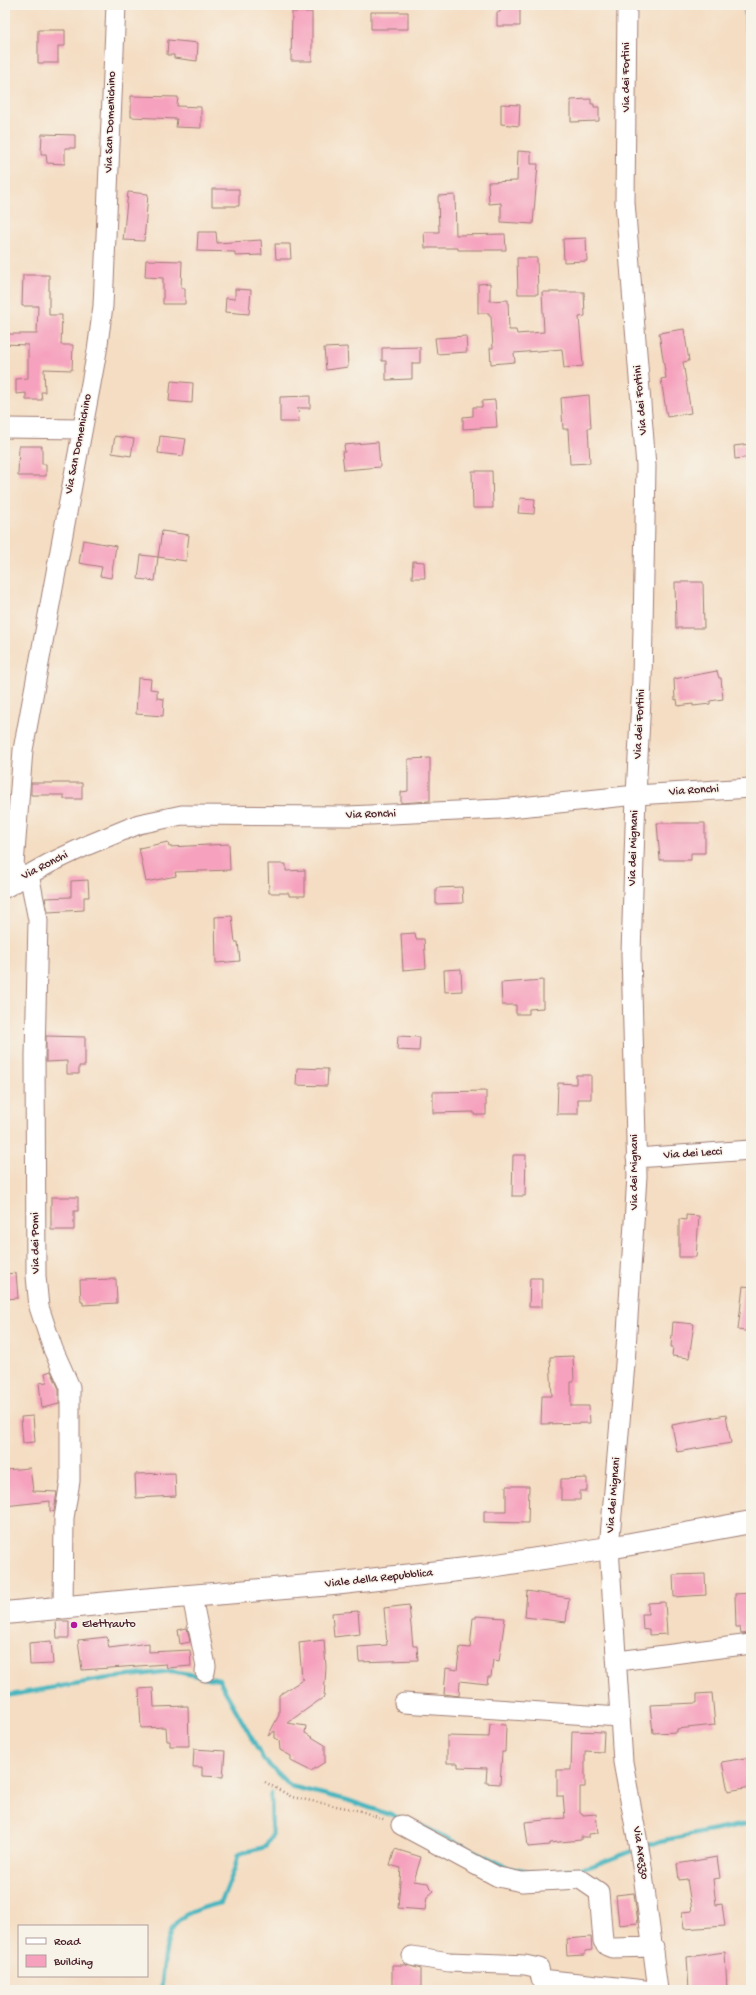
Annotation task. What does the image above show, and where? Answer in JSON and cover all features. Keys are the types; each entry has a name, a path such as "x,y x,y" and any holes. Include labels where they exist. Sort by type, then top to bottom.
{"main road":[{"name":"Viale della Repubblica","path":"5,1613 333,1584 476,1568 609,1548 751,1522"}],"street":[{"name":"Via San Domenichino","path":"18,880 14,865 23,750 103,306 116,5"},
{"name":"Via dei Fortini","path":"627,5 625,202 646,466 642,680 636,795"},
{"path":"5,428 82,429"},
{"name":"Via Ronchi","path":"18,880 88,845 139,824 182,815 348,816 500,809 636,795 751,788"},
{"name":"Via dei Mignani","path":"609,1548 625,1364 637,1176 631,954 636,795"},
{"name":"Via dei Pomi","path":"18,880 38,920 35,1056 36,1276 39,1306 53,1349 70,1387 70,1481 64,1518 64,1608"},
{"name":"Via dei Lecci","path":"636,1158 751,1150"},
{"name":"Via Arezzo","path":"609,1548 618,1661 623,1762 641,1859 654,1947 658,1990"},
{"path":"192,1597 206,1666 205,1672"},
{"path":"618,1661 751,1644"},
{"path":"404,1703 620,1717"},
{"path":"401,1825 498,1877 522,1882 580,1879 598,1892 603,1941 607,1946 612,1948 654,1947"},
{"path":"412,1956 449,1962 525,1965 539,1968 541,1979 645,1990"}],"path":[{"path":"265,1782 292,1796 361,1811 401,1825"}],"water":[{"path":"744,5 750,5 751,30 745,31"}],"building":[{"path":"500,5 520,5 520,26 497,26 497,12 500,12"},
{"path":"292,12 312,12 312,61 291,61"},
{"path":"371,12 408,12 408,29 371,29"},
{"path":"38,30 65,30 65,46 58,46 58,63 38,63"},
{"path":"168,40 198,43 197,61 174,58 174,55 167,55"},
{"path":"131,96 178,97 177,106 201,107 201,128 176,127 177,119 131,117"},
{"path":"591,99 591,104 594,104 594,107 599,107 599,121 571,122 571,100"},
{"path":"501,104 520,105 519,126 501,124"},
{"path":"42,134 75,135 75,148 65,148 65,164 47,163 46,154 41,154"},
{"path":"518,151 531,152 531,164 538,164 533,224 501,222 501,203 489,204 488,182 517,181"},
{"path":"212,189 239,189 239,206 212,206"},
{"path":"128,192 148,194 144,241 123,240"},
{"path":"455,195 456,235 505,234 506,250 425,248 424,232 439,232 438,196"},
{"path":"198,232 216,232 217,243 261,240 262,255 235,256 235,252 197,251"},
{"path":"586,238 587,261 564,262 563,239"},
{"path":"275,244 290,244 291,259 276,259"},
{"path":"517,258 537,258 538,294 518,294"},
{"path":"146,260 182,261 181,288 185,288 185,304 163,304 163,278 145,277"},
{"path":"23,275 49,275 49,315 62,315 61,345 73,345 72,370 44,369 45,392 41,392 42,400 26,400 26,393 16,394 16,379 28,378 28,345 5,344 5,334 37,334 38,306 22,306"},
{"path":"490,283 490,301 508,300 509,330 516,330 517,334 544,332 542,292 584,292 585,316 579,317 583,366 564,368 562,349 514,353 515,362 491,364 490,348 493,348 491,316 489,316 489,313 478,313 478,284"},
{"path":"235,289 251,290 249,314 225,312 226,298 235,299"},
{"path":"684,329 689,361 683,362 691,413 667,417 661,379 666,378 659,333"},
{"path":"466,336 467,352 437,354 435,338"},
{"path":"347,347 348,367 326,370 324,348"},
{"path":"420,347 420,363 412,363 412,379 386,380 386,361 382,361 382,348"},
{"path":"171,381 193,383 192,403 169,401"},
{"path":"589,395 591,428 588,428 590,463 570,464 568,429 563,429 561,398"},
{"path":"310,396 310,408 298,408 299,422 280,422 280,397"},
{"path":"495,400 497,427 463,429 463,417 473,416 473,407 482,407 482,401"},
{"path":"115,436 134,439 131,456 112,453"},
{"path":"160,436 186,439 183,456 158,453"},
{"path":"378,442 380,467 344,470 342,452 345,452 344,445"},
{"path":"751,444 751,457 735,459 734,446"},
{"path":"19,446 42,446 42,464 46,464 46,476 18,476"},
{"path":"472,471 492,471 493,508 473,508"},
{"path":"520,498 535,499 534,514 518,513"},
{"path":"162,531 189,535 186,561 158,557"},
{"path":"83,540 116,546 111,578 100,576 102,567 79,563"},
{"path":"141,555 158,557 155,581 138,579"},
{"path":"413,561 424,562 425,578 412,578"},
{"path":"675,582 703,582 704,628 676,628"},
{"path":"717,671 719,678 721,678 723,699 710,701 710,704 678,706 677,699 675,700 674,679"},
{"path":"138,678 151,679 150,689 157,690 157,698 164,699 163,716 136,714"},
{"path":"430,758 430,801 401,803 401,792 408,791 408,759"},
{"path":"31,783 82,783 82,799 64,799 64,795 31,795"},
{"path":"657,823 705,823 705,853 691,853 691,860 660,860"},
{"path":"168,842 169,847 229,844 230,870 175,872 176,876 146,882 139,848"},
{"path":"268,864 286,864 286,871 305,870 305,896 289,896 289,893 269,893"},
{"path":"88,880 89,897 84,897 84,910 48,912 45,898 71,897 71,881"},
{"path":"462,887 463,903 436,904 436,888"},
{"path":"232,916 235,942 238,942 240,961 216,963 215,917"},
{"path":"415,933 416,939 424,939 426,968 403,970 401,934"},
{"path":"461,969 462,991 445,992 444,970"},
{"path":"543,980 543,1008 529,1009 529,1014 516,1014 516,1005 502,1005 501,983"},
{"path":"46,1036 85,1037 85,1066 79,1066 79,1074 67,1074 67,1061 46,1062"},
{"path":"398,1036 420,1037 419,1051 397,1050"},
{"path":"297,1068 328,1069 327,1086 296,1085"},
{"path":"576,1075 591,1075 591,1099 578,1099 578,1114 557,1114 558,1083 576,1084"},
{"path":"486,1091 486,1115 474,1115 474,1112 433,1113 433,1092"},
{"path":"513,1155 526,1155 525,1196 512,1196"},
{"path":"51,1197 78,1197 78,1211 74,1211 74,1230 51,1230"},
{"path":"686,1215 699,1216 696,1257 679,1257 679,1219 686,1220"},
{"path":"16,1273 18,1298 5,1299 5,1274"},
{"path":"530,1278 542,1278 542,1307 529,1307"},
{"path":"116,1279 117,1303 83,1305 83,1302 81,1302 80,1280"},
{"path":"743,1286 751,1287 751,1332 738,1330"},
{"path":"673,1322 694,1324 689,1358 672,1356 673,1347 671,1347"},
{"path":"573,1356 574,1382 571,1382 571,1406 589,1406 590,1423 541,1424 542,1396 552,1396 550,1357"},
{"path":"51,1371 59,1389 59,1404 42,1408 39,1383 47,1382 45,1373"},
{"path":"726,1415 731,1443 677,1452 672,1425"},
{"path":"33,1416 35,1442 23,1443 21,1417"},
{"path":"30,1468 33,1491 57,1492 54,1512 50,1511 50,1501 5,1506 5,1470"},
{"path":"175,1473 176,1496 136,1498 135,1474"},
{"path":"587,1478 587,1491 580,1491 580,1500 561,1500 561,1479"},
{"path":"506,1486 529,1486 528,1523 484,1522 484,1511 506,1511"},
{"path":"705,1574 706,1595 674,1597 673,1575"},
{"path":"527,1591 569,1598 566,1622 525,1617"},
{"path":"751,1593 751,1633 741,1634 740,1627 736,1627 735,1594"},
{"path":"665,1602 667,1634 649,1635 649,1629 643,1630 642,1614 648,1614 648,1603"},
{"path":"409,1605 413,1646 417,1646 418,1660 359,1662 358,1647 387,1645 384,1608"},
{"path":"358,1611 360,1634 334,1637 332,1613"},
{"path":"476,1616 505,1618 499,1661 493,1660 491,1677 488,1677 487,1684 460,1681 459,1696 444,1694 446,1668 457,1670 460,1647 470,1648 473,1618 476,1618"},
{"path":"56,1621 69,1621 69,1638 57,1638"},
{"path":"187,1628 190,1642 180,1644 178,1630"},
{"path":"107,1637 109,1648 149,1643 149,1652 190,1650 191,1666 167,1668 166,1664 82,1670 78,1640"},
{"path":"324,1640 326,1667 324,1697 287,1723 306,1726 305,1733 325,1745 325,1762 311,1771 291,1761 291,1756 280,1750 279,1740 275,1738 275,1731 268,1736 279,1715 279,1695 304,1679 302,1678 299,1643"},
{"path":"51,1641 53,1664 30,1665 29,1643"},
{"path":"153,1688 154,1707 188,1706 189,1746 170,1746 170,1741 167,1741 166,1727 141,1728 139,1689"},
{"path":"712,1693 715,1725 677,1729 677,1732 653,1733 650,1705 697,1703 697,1694"},
{"path":"490,1724 506,1725 505,1752 502,1752 500,1784 486,1783 487,1768 458,1767 458,1763 447,1763 447,1736 489,1737"},
{"path":"572,1731 604,1732 603,1752 585,1751 585,1787 580,1787 580,1813 583,1815 596,1814 598,1833 589,1834 589,1837 581,1837 581,1840 549,1843 549,1845 528,1847 525,1822 565,1818 563,1796 557,1796 557,1770 571,1770"},
{"path":"194,1749 225,1751 223,1777 202,1776 202,1767 193,1767"},
{"path":"751,1757 751,1787 728,1791 722,1762"},
{"path":"395,1849 421,1857 414,1881 428,1883 434,1891 427,1897 425,1910 398,1908 401,1868 390,1865"},
{"path":"717,1857 720,1878 713,1879 716,1905 722,1904 725,1926 684,1929 682,1912 692,1911 687,1879 679,1880 677,1864"},
{"path":"634,1893 638,1923 619,1925 616,1895"},
{"path":"591,1937 592,1950 585,1951 585,1955 567,1956 566,1939"},
{"path":"725,1952 727,1990 689,1990 687,1957"},
{"path":"392,1965 407,1965 421,1969 421,1990 392,1990"}],"waterway":[{"path":"5,1696 102,1679 172,1671 219,1680 264,1760 290,1786 347,1800 402,1819"},
{"path":"161,1990 165,1955 169,1937 176,1923 190,1913 221,1903 235,1868 238,1854 265,1847 272,1835 271,1793"},
{"path":"644,1847 660,1841 751,1823"},
{"path":"422,1826 507,1867 539,1873"},
{"path":"562,1871 589,1867 635,1850"}],"place":[{"name":"Elettrauto","path":"74,1625"}]}
